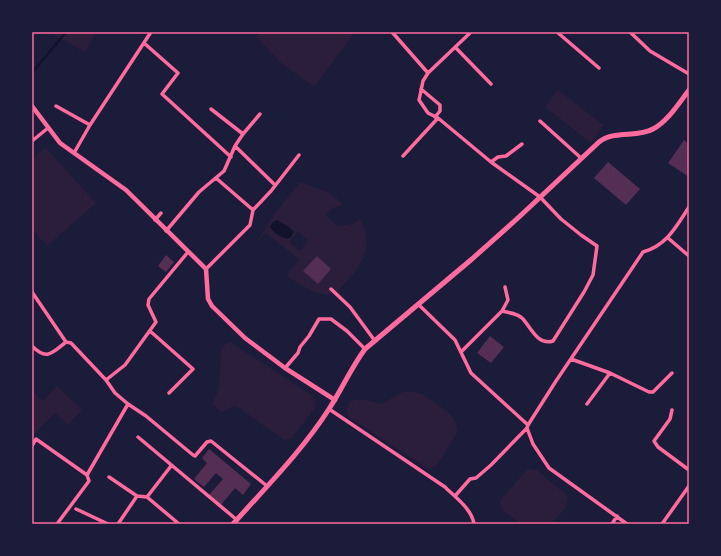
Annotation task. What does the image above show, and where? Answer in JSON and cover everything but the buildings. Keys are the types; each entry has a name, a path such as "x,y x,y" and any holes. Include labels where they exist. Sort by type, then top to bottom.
{"main road":[{"path":"235,522 299,450 335,400 356,361 365,349 419,305 507,228 603,138 644,133 653,130 671,114 689,90"}],"street":[{"path":"74,153 90,125 151,32"},
{"path":"471,32 428,73 423,81 419,100 420,103 428,113 491,162 540,197 561,219 597,246 593,275 553,341 548,343 542,342 523,319 513,313 502,311"},
{"path":"557,32 599,68"},
{"path":"630,32 650,51 689,74"},
{"path":"395,33 428,73"},
{"path":"144,43 178,73 162,94 231,157"},
{"path":"455,47 491,84"},
{"path":"403,156 436,118 439,112 440,106 421,89"},
{"path":"32,106 60,143 126,190 154,220 206,269 208,299 212,306 245,338 285,368 335,400"},
{"path":"56,106 90,125"},
{"path":"211,109 243,134"},
{"path":"166,231 199,192 224,171 235,146 260,114"},
{"path":"540,121 582,158"},
{"path":"32,141 48,128"},
{"path":"491,162 506,156 522,144"},
{"path":"235,146 274,185"},
{"path":"206,269 250,225 253,210 299,155"},
{"path":"216,178 253,210"},
{"path":"455,496 470,479 476,478 491,465 527,426 643,252 654,249 668,238 689,207"},
{"path":"154,220 161,213"},
{"path":"668,238 689,256"},
{"path":"106,380 125,365 156,322 148,305 149,299 188,252"},
{"path":"462,351 502,311 508,300 505,288"},
{"path":"331,289 350,307 375,341"},
{"path":"32,292 58,328 66,342 71,343 106,380 115,392 128,404 146,416 193,455 195,456 207,442 211,441 267,486"},
{"path":"419,305 456,340 471,373 527,426 533,444 549,468 627,524"},
{"path":"285,368 298,353 300,346 309,336 319,319 330,319 347,331 365,349"},
{"path":"150,331 193,369 169,393"},
{"path":"32,346 39,353 45,355 51,353 66,342"},
{"path":"571,359 610,373 649,392 653,392 672,373"},
{"path":"588,404 610,373"},
{"path":"87,474 128,404"},
{"path":"329,409 445,487 473,516 474,524"},
{"path":"672,410 670,419 654,441 658,448 689,470"},
{"path":"138,438 235,522"},
{"path":"32,446 36,439 87,474 90,481 57,524"},
{"path":"147,497 171,466"},
{"path":"109,477 137,496 147,497 179,524"},
{"path":"662,524 689,486"},
{"path":"118,524 137,496"},
{"path":"76,509 108,524"},
{"path":"612,524 617,516"}],"shaded area":[{"path":"50,32 96,32 86,51 84,52"},
{"path":"260,32 355,32 314,87 281,63 256,37"},
{"path":"558,90 604,125 591,143 545,107"},
{"path":"45,147 96,203 47,246 32,229 32,159"},
{"path":"300,182 328,192 343,204 332,209 326,216 338,226 352,224 360,219 366,237 364,253 357,269 336,293 328,295 317,293 286,275 299,259 265,233 252,249 276,212","holes":["298,232 308,240 300,251 289,242","317,256 331,269 318,284"]},
{"path":"277,220 289,227 294,232 291,237 287,239 284,238 270,227 272,223"},
{"path":"230,342 313,396 315,403 314,409 291,439 284,440 238,407 233,406 223,412 213,403 219,388 221,349 224,345"},
{"path":"57,386 82,410 68,425 55,413 32,436 32,390 43,401"},
{"path":"403,392 420,393 446,411 454,419 456,424 456,435 436,466 430,469 350,418 348,413 348,405 355,400 359,399 381,404"},
{"path":"527,470 537,470 567,495 568,498 566,507 551,524 521,524 502,510 500,502 501,499"}],"waterway":[{"path":"32,73 66,32"}]}
